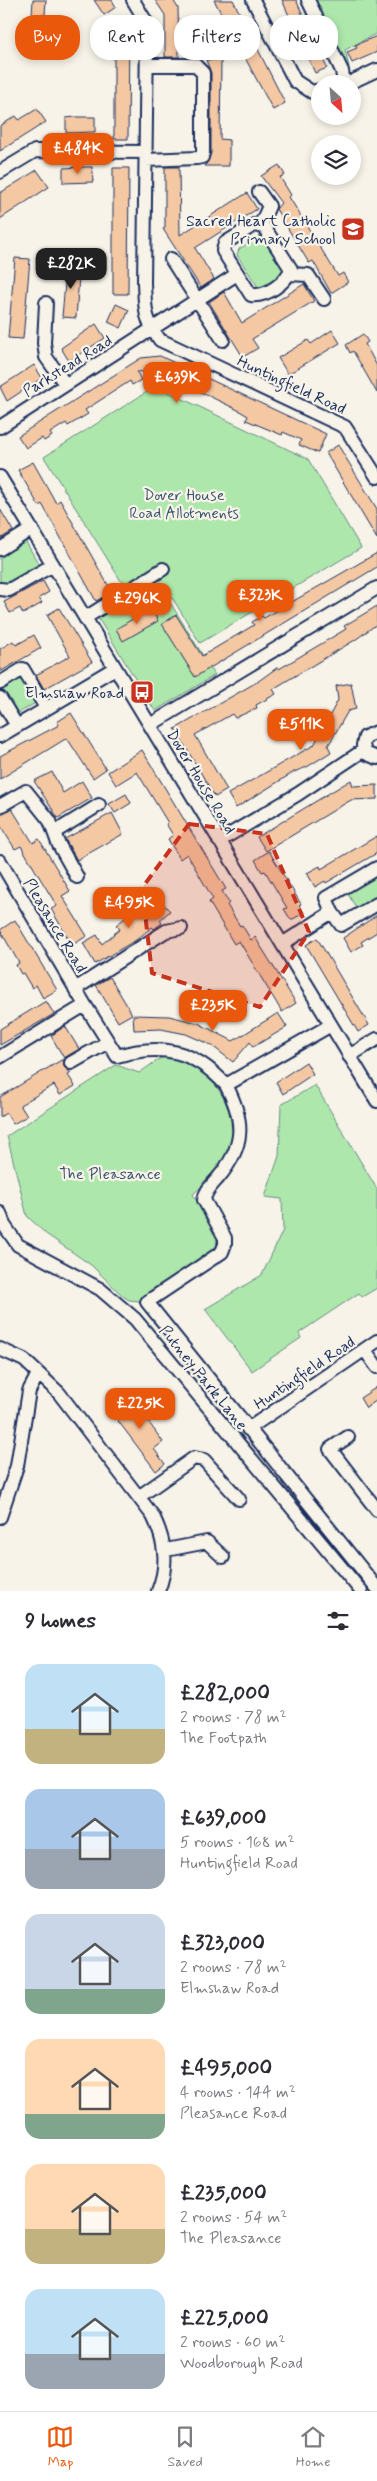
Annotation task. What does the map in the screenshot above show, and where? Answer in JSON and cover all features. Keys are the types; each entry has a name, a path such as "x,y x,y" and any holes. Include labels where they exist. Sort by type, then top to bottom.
{"street":[{"path":"133,0 145,20 147,65 144,282 146,317 152,330"},
{"path":"253,0 295,81 311,91"},
{"path":"308,0 343,75"},
{"path":"0,172 35,151 202,157 203,73 195,65 147,65"},
{"path":"361,77 377,70"},
{"path":"259,192 269,206 260,226"},
{"path":"254,225 260,226 264,227 291,269 288,278 260,296 251,296 223,252 225,243 254,225"},
{"path":"171,259 223,340"},
{"name":"Parkstead Road","path":"0,427 237,274"},
{"path":"289,274 308,276 324,299"},
{"path":"46,303 44,342 46,357 66,384"},
{"name":"Huntingfield Road","path":"152,330 160,340 346,427 377,477"},
{"name":"Dover House Road","path":"0,477 377,1101"},
{"path":"0,549 32,529"},
{"path":"0,589 9,590 53,565"},
{"path":"85,618 163,569"},
{"path":"150,725 377,588"},
{"path":"0,736 115,668"},
{"path":"0,683 23,669 46,708"},
{"path":"0,698 17,726"},
{"path":"377,732 365,737 364,750 369,756 377,758"},
{"path":"219,841 364,750"},
{"path":"0,806 26,791 50,821 58,843 77,877"},
{"path":"55,832 99,806"},
{"name":"Pleasance Road","path":"0,861 85,1005"},
{"path":"377,868 326,898 332,912 341,925 377,904"},
{"path":"282,944 332,912"},
{"path":"75,989 166,931 181,928"},
{"path":"0,1057 85,1005 117,1056 153,1049 185,1054 214,1072 226,1085 239,1117 240,1134 236,1152 230,1164 208,1190 204,1200 225,1238 225,1244 222,1252 147,1302 248,1429"},
{"path":"226,1085 330,1025"},
{"path":"349,1056 377,1038"},
{"path":"71,1063 108,1042"},
{"name":"Putney Park Lane","path":"0,1213 4,1225 18,1244 100,1289 135,1319 361,1591"},
{"name":"Huntingfield Road","path":"248,1429 377,1342"},
{"path":"0,1349 24,1360 59,1393 140,1496 163,1536 166,1550 162,1580 158,1591"},
{"path":"365,1350 377,1367"},
{"path":"0,1517 17,1466 29,1391 38,1374"},
{"name":"Putney Park Lane","path":"248,1429 377,1588"},
{"path":"348,1437 330,1449 377,1510"},
{"path":"140,1496 194,1458 204,1460 239,1499"},
{"path":"166,1550 207,1542 223,1557"}],"highlighted area":[{"path":"189,824 267,834 309,932 260,1007 152,973 142,888"}],"green space":[{"path":"308,0 377,0 377,33 345,50 349,67 342,71 337,60 338,15 315,15"},
{"path":"260,236 265,237 286,269 274,282 258,287 237,255 239,249"},
{"name":"Dover House Road Allotments","path":"156,386 308,459 361,548 200,643 173,599 121,581 44,457"},
{"path":"23,537 41,568 30,570 9,583 0,582 0,554"},
{"path":"143,592 171,604 215,675 155,711 98,618"},
{"path":"20,677 37,702 17,714 1,689"},
{"path":"377,873 377,901 359,912 346,891"},
{"name":"The Pleasance","path":"164,1056 187,1062 208,1076 223,1097 228,1108 232,1133 229,1153 216,1172 193,1194 217,1236 216,1250 139,1301 129,1300 91,1265 46,1234 27,1216 7,1136 116,1065 139,1073"},
{"path":"315,1085 377,1189 377,1288 362,1297 359,1293 299,1333 301,1338 252,1371 205,1309 262,1275 283,1230 282,1199 265,1197 279,1156 281,1105"}],"building":[{"path":"33,0 46,0 45,15 32,15"},
{"path":"94,0 112,0 116,7 104,15"},
{"path":"155,0 173,0 178,8 178,15 174,15 174,57 165,57 165,15"},
{"path":"214,0 233,0 241,15 222,15"},
{"path":"282,0 296,0 303,15 289,15"},
{"path":"377,36 377,52 352,63 347,52 357,48 355,45"},
{"path":"260,53 285,103 273,110 246,60 260,60"},
{"path":"114,60 129,60 128,139 114,139"},
{"path":"206,60 221,60 220,139 229,140 229,166 205,166 211,153 211,73"},
{"path":"309,60 323,60 327,68 315,73"},
{"path":"37,109 46,122 0,151 0,126 16,116 19,120"},
{"path":"95,117 95,132 66,133 66,118"},
{"path":"279,165 285,175 280,177 291,195 289,197 338,276 343,273 348,282 331,293 313,261 309,263 276,209 281,203 261,176"},
{"path":"92,167 93,182 63,183 63,168"},
{"path":"165,167 179,167 180,235 247,193 257,209 195,248 214,279 201,288 163,229 165,228"},
{"path":"113,168 129,168 128,294 113,294"},
{"path":"37,170 49,187 0,219 0,193"},
{"path":"15,258 30,259 23,339 8,338"},
{"path":"67,261 80,262 76,318 62,317"},
{"path":"304,284 314,301 252,339 258,348 243,357 209,302 224,292 242,323"},
{"path":"116,304 129,310 121,328 108,322"},
{"path":"96,324 105,338 69,361 61,348"},
{"path":"332,330 340,343 288,374 278,358 308,340 311,344"},
{"path":"363,334 368,342 365,344 377,366 377,393 353,351 350,353 346,345"},
{"path":"160,356 326,434 318,453 299,445 301,440 283,432 282,435 246,420 248,416 238,410 157,371 137,372 141,380 132,385 130,381 85,410 88,414 68,426 66,423 50,433 52,436 44,441 42,438 26,448 18,436 141,358"},
{"path":"34,365 42,378 7,401 0,387"},
{"path":"338,445 377,509 377,539 326,453"},
{"path":"33,462 56,503 60,500 112,592 96,601 42,504 39,506 18,470"},
{"path":"0,509 13,531 0,539"},
{"path":"377,553 377,567 195,677 162,624 176,615 202,656 254,625 252,622 262,616 264,618"},
{"path":"43,581 49,592 39,598 42,603 23,614 20,608 10,613 4,602"},
{"path":"377,606 377,624 355,640 273,689 276,694 256,705 257,708 235,718 232,714 195,735 227,790 215,797 175,729 257,682 278,667 279,669 346,629 344,626"},
{"path":"59,608 92,662 44,689 36,675 70,656 47,615"},
{"path":"151,608 158,621 123,641 116,629"},
{"path":"34,635 41,648 0,672 0,649 13,641 16,645"},
{"path":"351,683 356,709 348,711 328,746 331,752 307,767 294,772 236,808 228,794 314,745 338,700 336,686"},
{"path":"71,713 106,769 93,778 67,738 0,779 0,756 59,725 57,722"},
{"path":"142,750 226,889 222,891 229,903 227,905 251,940 255,937 296,1003 282,1012 239,941 234,944 209,902 213,899 187,854 180,859 168,839 173,835 166,824 168,823 137,772 116,785 108,772"},
{"path":"52,772 63,793 82,781 92,798 58,818 34,781"},
{"path":"351,780 353,786 377,785 377,799 351,800 266,851 257,837"},
{"path":"126,794 131,803 115,813 109,804"},
{"path":"12,809 33,843 39,839 70,891 62,896 87,936 72,945 51,909 57,906 21,846 15,849 0,825 0,814"},
{"path":"112,813 123,834 77,860 65,839"},
{"path":"377,836 377,853 326,883 325,881 315,887 307,873 320,866 321,869"},
{"path":"269,851 301,904 299,905 304,913 291,920 284,909 287,908 265,871 262,872 255,860"},
{"path":"153,893 170,911 160,920 162,923 154,929 152,927 136,940 95,964 83,943 97,935 102,944 120,929 116,925 137,909 140,902"},
{"path":"377,915 377,932 361,942 363,945 351,952 343,938"},
{"path":"15,920 57,990 43,998 36,985 32,988 23,973 21,974 16,965 19,963 0,930"},
{"path":"317,938 369,1025 358,1032 306,945"},
{"path":"110,977 132,1014 118,1022 96,985"},
{"path":"46,1001 54,1014 0,1045 0,1029"},
{"path":"278,1013 287,1027 253,1047 250,1042 233,1062 211,1045 186,1034 161,1029 134,1030 133,1015 169,1016 198,1023 233,1041"},
{"path":"65,1026 79,1049 64,1058 51,1036"},
{"path":"63,1059 64,1067 71,1073 68,1075 75,1086 60,1095 54,1085 20,1105 27,1116 13,1124 6,1113 0,1117 0,1097"},
{"path":"306,1062 313,1074 283,1094 276,1082"},
{"path":"377,1387 377,1400 366,1408 360,1398"},
{"path":"133,1396 150,1418 147,1420 163,1442 154,1449 165,1464 156,1471 112,1413"}],"place":[{"name":"Sacred Heart Catholic Primary School","path":"353,229"},
{"name":"Elmshaw Road","path":"142,692"}]}
